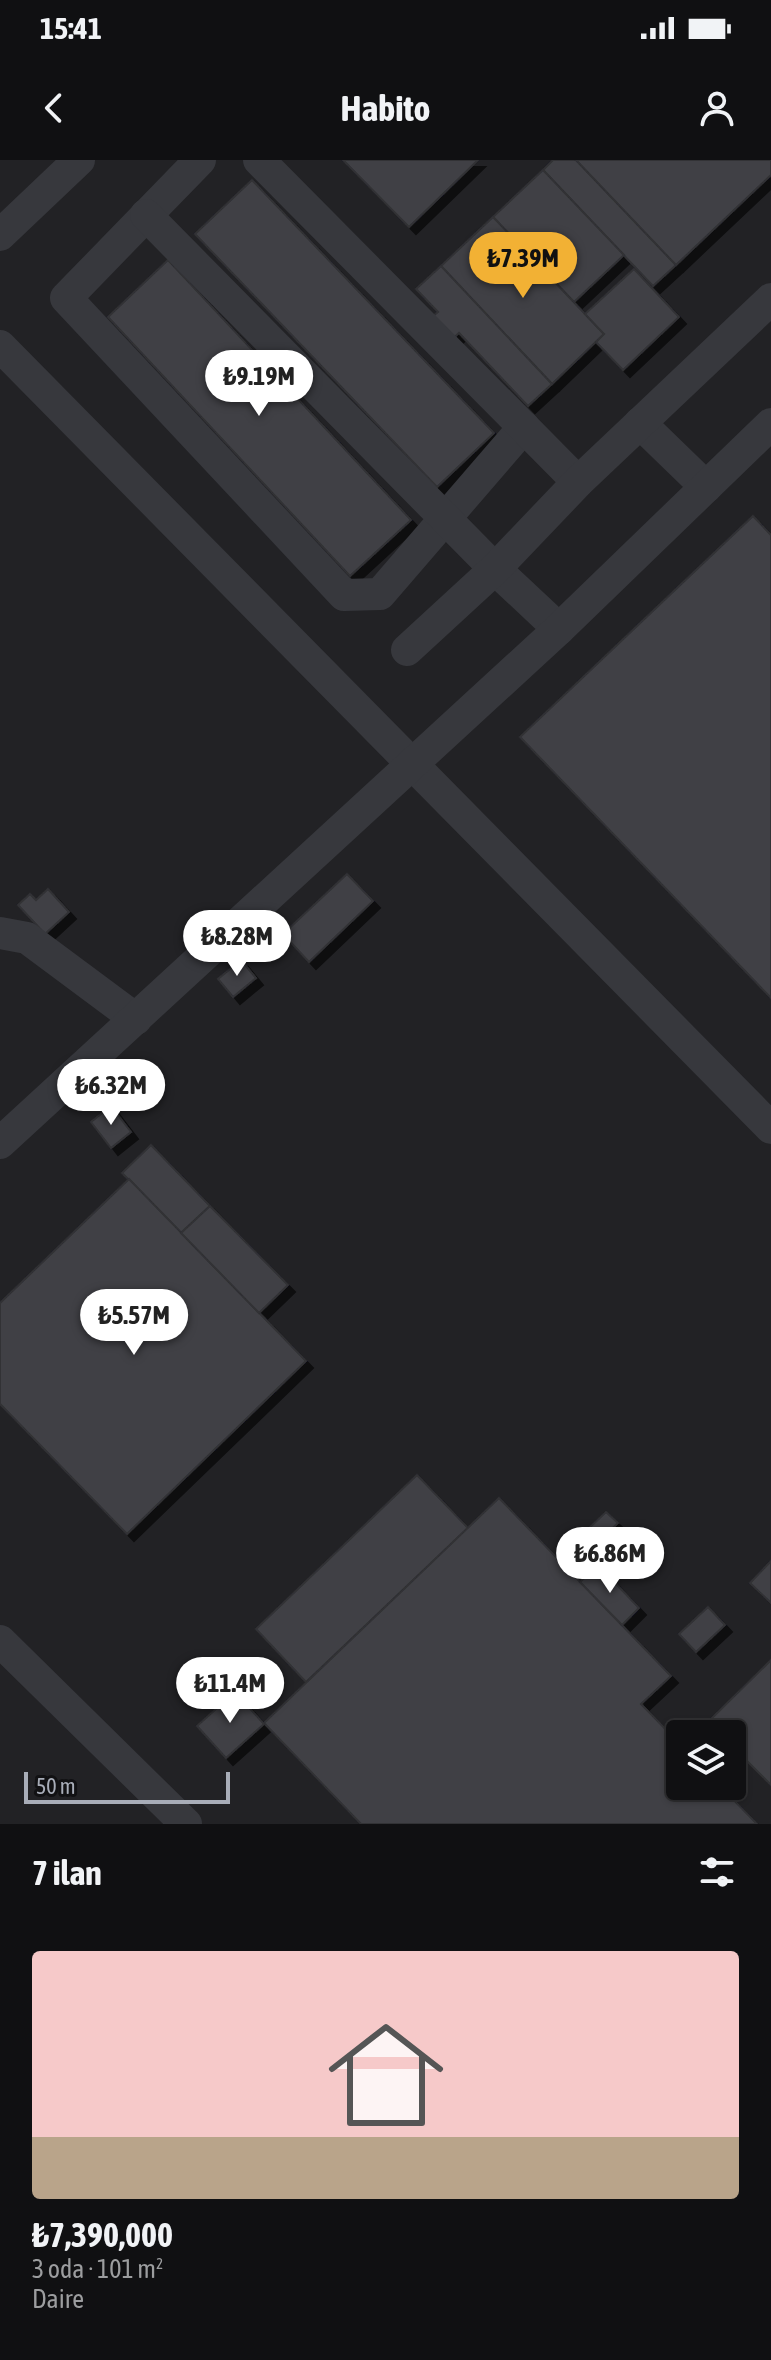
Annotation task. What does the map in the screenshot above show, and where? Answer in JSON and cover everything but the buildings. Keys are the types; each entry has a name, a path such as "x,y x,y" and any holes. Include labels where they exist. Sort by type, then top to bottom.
{"street":[{"path":"0,235 79,160"},
{"path":"200,160 66,298 344,595 380,594 524,427"},
{"path":"259,160 578,482"},
{"path":"146,215 495,569 559,629"},
{"path":"407,650 495,569 578,482 771,299"},
{"path":"0,346 771,1128"},
{"path":"640,423 706,487"},
{"path":"0,1143 559,629 771,424"},
{"path":"0,933 27,938 136,1019"},
{"path":"0,1641 186,1824"}],"shaded area":[{"path":"0,160 771,160 771,1824 0,1824"}]}
